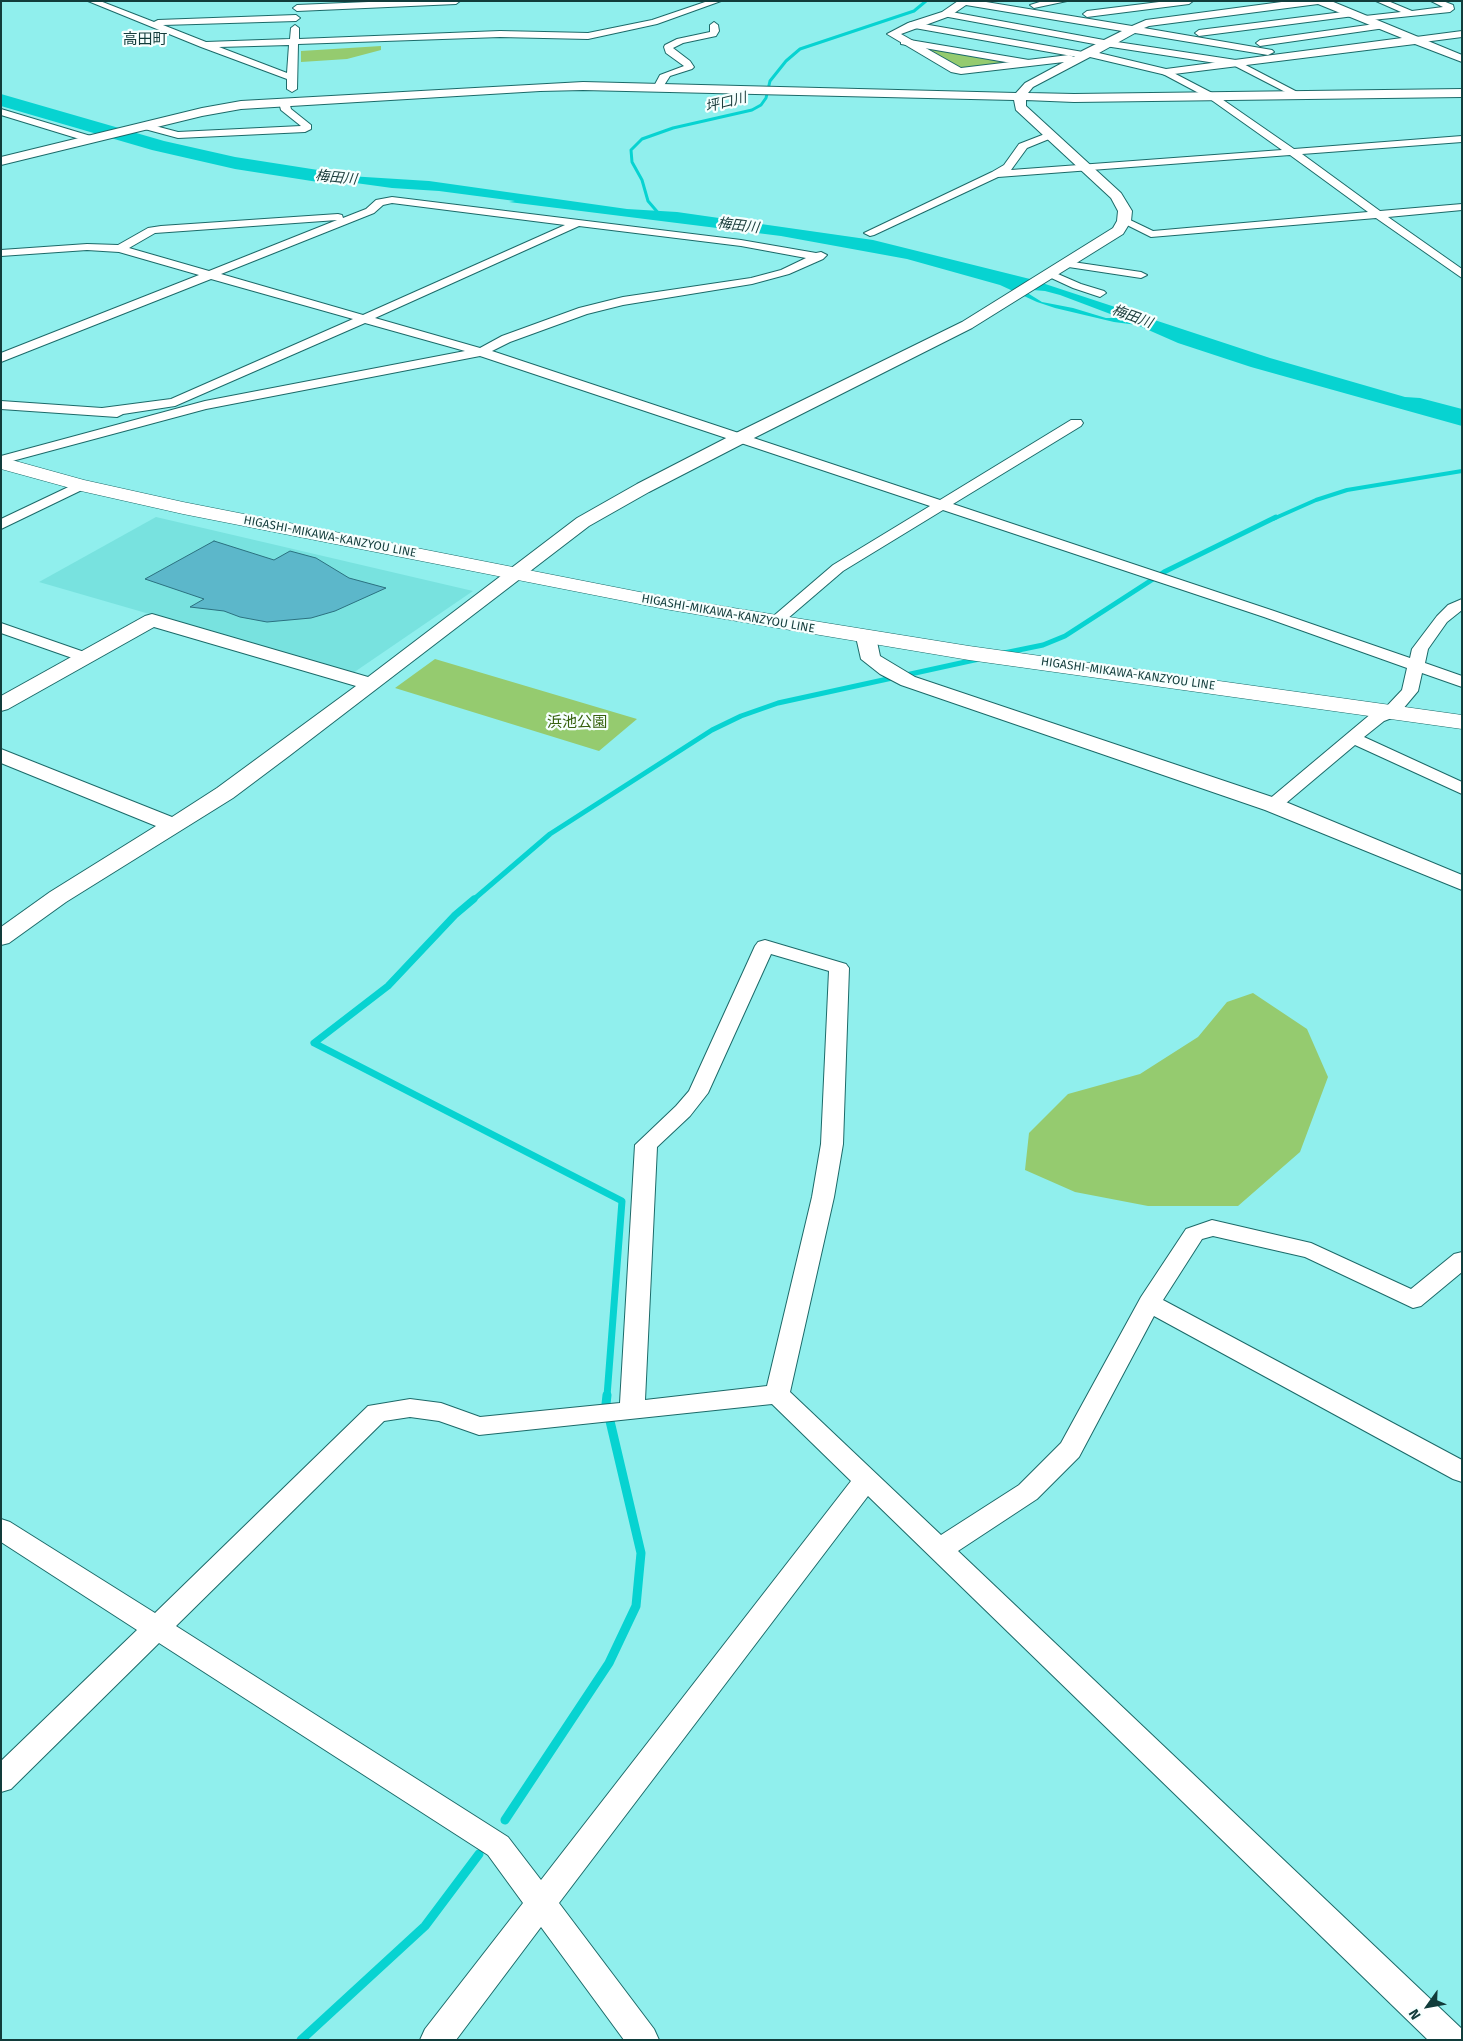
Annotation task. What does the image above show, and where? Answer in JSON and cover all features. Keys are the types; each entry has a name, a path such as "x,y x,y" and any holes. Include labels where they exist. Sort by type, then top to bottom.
{"main road":[{"name":"HIGASHI-MIKAWA-KANZYOU LINE","path":"1,461 81,485 183,508 665,603 968,653 1462,722"}],"street":[{"path":"92,1 285,76 293,76"},
{"path":"144,126 178,135 306,129 308,127 286,110 293,76 297,5 456,1"},
{"path":"677,1 695,9"},
{"path":"200,43 500,34 588,36 654,22 717,1"},
{"path":"1005,1 1087,14 1138,26 1292,56"},
{"path":"1034,5 1064,1"},
{"path":"1087,14 1187,1"},
{"path":"1,938 58,897 233,787 583,522 635,492 740,438 967,325 1118,231 1124,221 1125,211 1122,202 1020,107 1020,97 1023,90 1030,85 1138,26 1316,1"},
{"path":"1321,1 1462,58"},
{"path":"1380,1 1412,14"},
{"path":"1365,19 1450,9 1450,7 1435,1"},
{"path":"1083,55 961,71 955,70 893,34 912,25 946,14 966,2 1199,33 1317,53"},
{"path":"946,14 1235,64 1300,96"},
{"path":"1199,33 1351,14"},
{"path":"148,23 296,18"},
{"path":"912,25 1083,55 1166,72 1214,97 1462,275"},
{"path":"658,88 663,77 667,74 689,67 687,63 669,51 668,47 680,41 713,34 715,32 714,26"},
{"path":"1260,43 1382,26"},
{"path":"200,43 207,39 208,34"},
{"path":"1166,72 1462,34"},
{"path":"904,42 1030,63"},
{"path":"1,161 202,112 241,105 540,87 760,90 1020,97 1214,97 1462,93"},
{"path":"1,112 91,139"},
{"path":"870,233 996,174 1008,167 1023,146 1050,135"},
{"path":"996,174 1462,139"},
{"path":"1,358 370,211 380,202 392,200 742,243 822,255 785,272 752,281 623,301 583,311 506,339 481,352 204,405 1,461"},
{"path":"1124,221 1152,234 1462,207"},
{"path":"120,249 152,230 354,217"},
{"path":"103,412 175,402 576,223"},
{"path":"2,254 87,247 120,249 481,352 1269,614 1462,682"},
{"path":"1066,264 1142,275"},
{"path":"1051,274 1077,286 1100,293"},
{"path":"1,405 152,414 164,417"},
{"path":"775,622 838,568 939,504 1076,423"},
{"path":"1,525 81,485"},
{"path":"1273,805 1378,717 1391,712 1410,691 1420,649 1453,608 1462,604"},
{"path":"1,705 152,620 370,684"},
{"path":"1,628 84,657"},
{"path":"866,637 871,659 908,681 1273,805 1462,883"},
{"path":"1354,739 1369,744 1462,789"},
{"path":"1,755 172,825"},
{"path":"632,1411 646,1145 683,1111 698,1093 765,946 839,968 832,1144 823,1197 777,1394"},
{"path":"938,1550 1028,1492 1070,1450 1149,1303 1194,1234 1212,1228 1312,1251 1413,1300 1462,1260"},
{"path":"1149,1303 1462,1472"},
{"path":"777,1394 1451,2040"},
{"path":"1,1780 377,1413 410,1408 441,1412 479,1426 777,1394"},
{"path":"436,2040 866,1480"},
{"path":"1,1529 498,1846 542,1902 643,2040"}],"shaded area":[{"path":"156,517 473,591 353,673 39,582"}],"green space":[{"path":"914,44 1018,62 960,70"},
{"path":"381,46 381,50 347,59 301,62 301,51"},
{"name":"浜池公園","path":"435,659 637,719 599,751 395,688"},
{"path":"1253,993 1307,1029 1328,1077 1300,1152 1238,1206 1148,1206 1075,1192 1025,1170 1029,1133 1068,1094 1140,1074 1198,1037 1227,1002"}],"water":[{"path":"270,165 333,175 429,181 627,209 677,212 873,240 1030,279 1270,358 1405,397 1420,398 1462,409 1462,426 1251,367 1178,343 1137,325 1114,322 1055,308 1000,285 907,259 781,236 509,202 515,201 439,191 392,188 261,170","holes":["1021,289 1045,291 1060,295 1121,318 1106,318 1073,308 1042,302"]}],"building":[{"path":"214,541 274,560 290,551 316,558 349,578 386,588 335,611 311,618 267,622 240,617 224,611 190,607 204,599 145,579"}],"waterway":[{"name":"坪口川","path":"660,215 648,201 642,180 632,162 631,150 642,139 673,128 752,110 761,105 766,98 770,81 786,61 800,49 914,11 926,1"},
{"name":"梅田川","path":"1,100 159,146 235,163 318,176"},
{"path":"1273,519 1316,500 1347,490 1462,471"},
{"path":"1004,653 1043,645 1065,636 1164,572 1276,517"},
{"path":"473,900 550,834 712,730 741,716 778,703 979,659"},
{"path":"474,899 455,915 388,986 314,1043 622,1201 607,1396"},
{"path":"505,1820 609,1663 636,1606 641,1553 606,1404 607,1395"},
{"path":"301,2040 425,1926 479,1854"}],"district":[{"name":"高田町","path":"145,40"}]}
